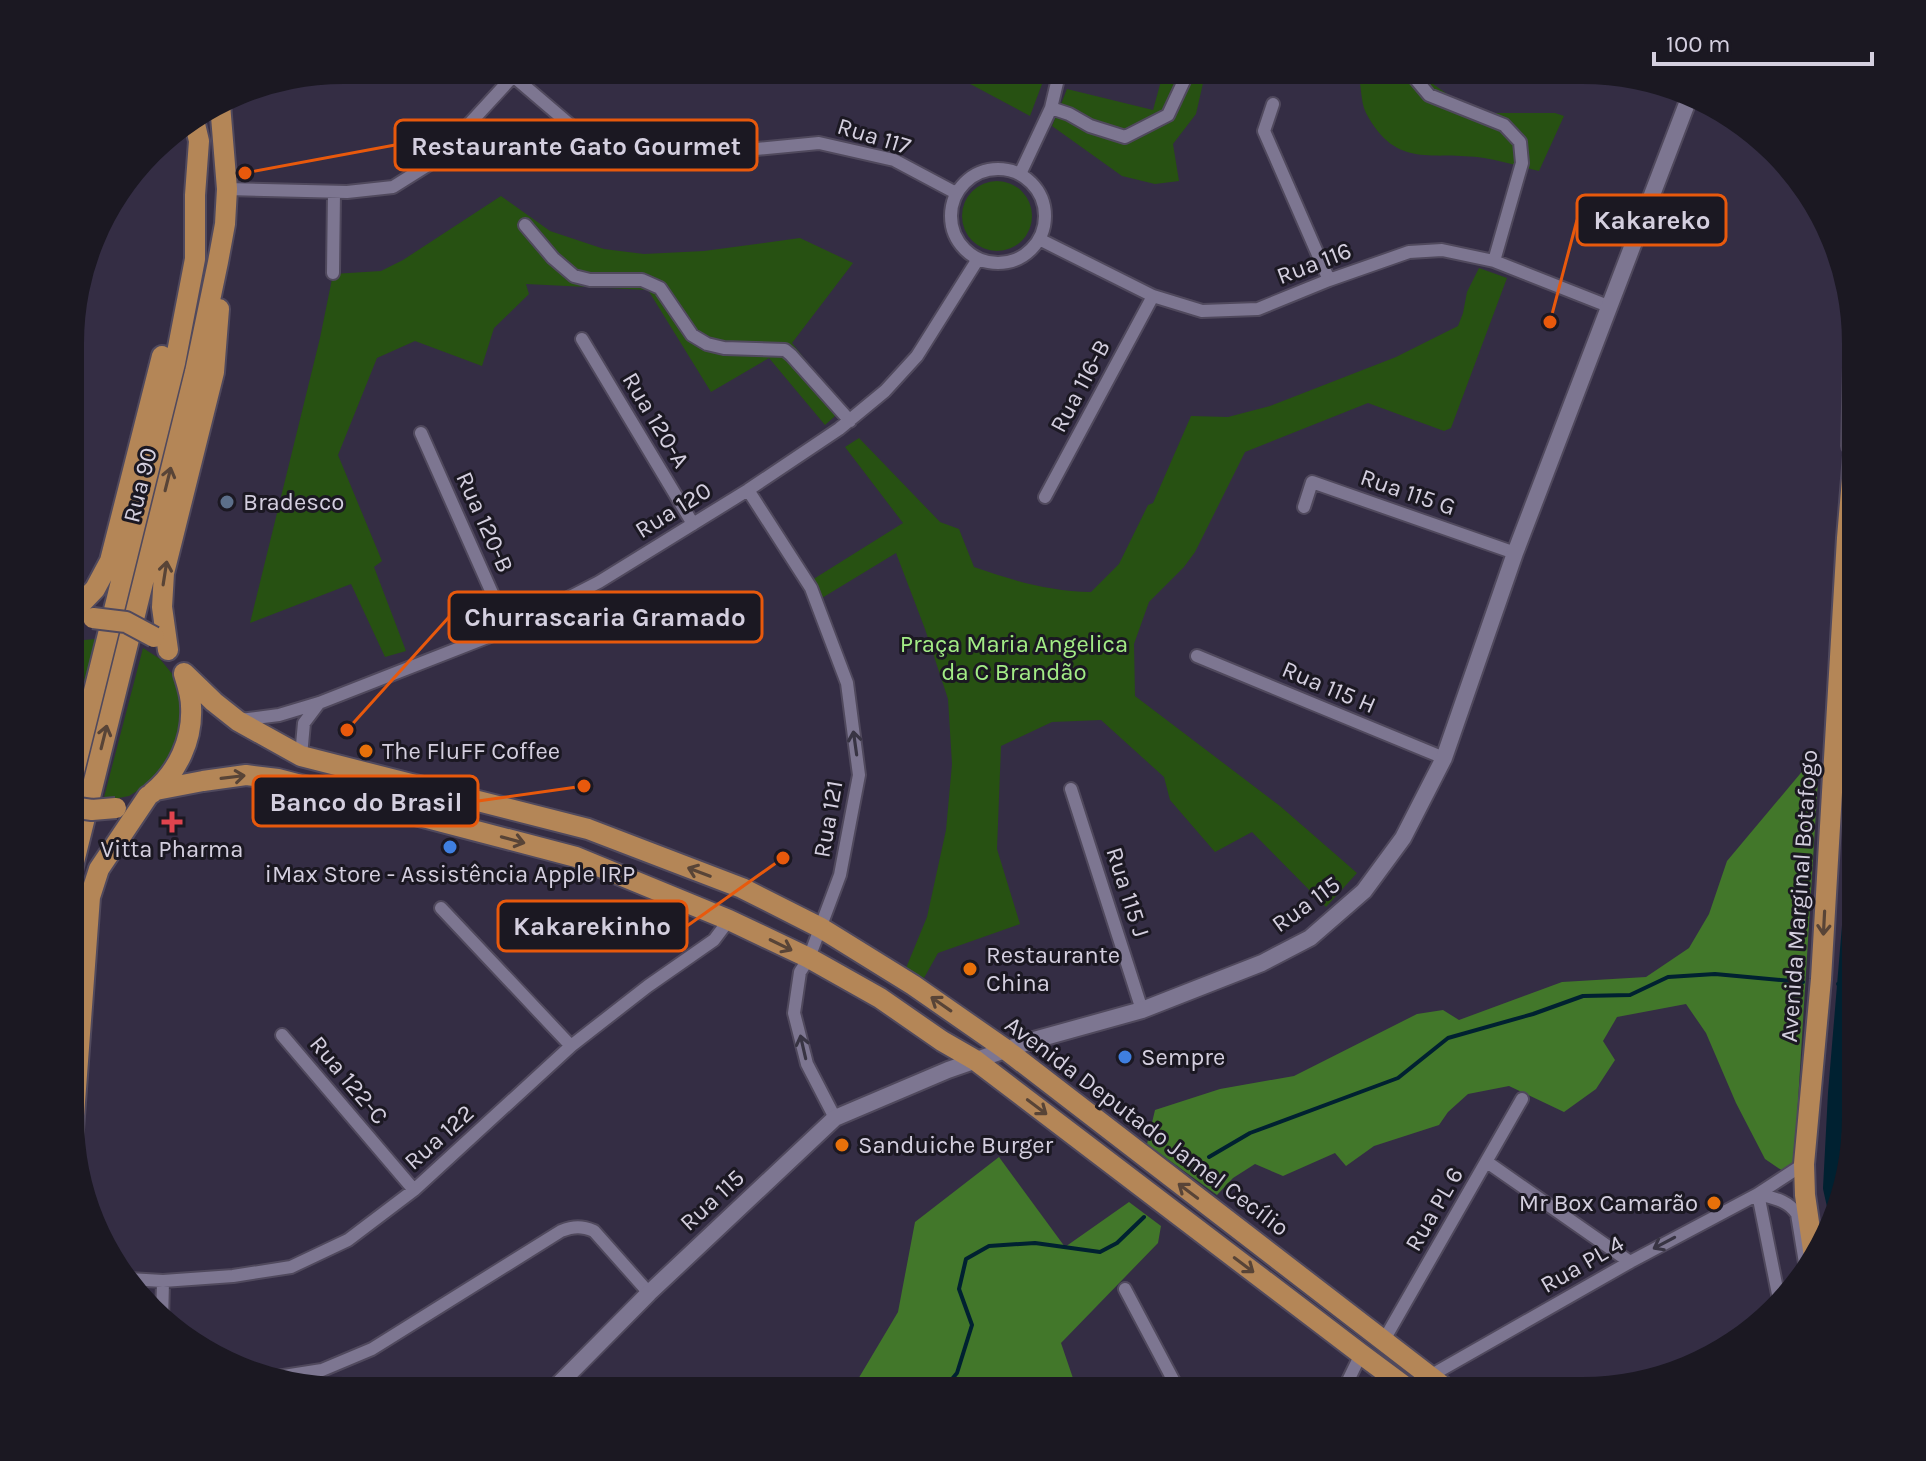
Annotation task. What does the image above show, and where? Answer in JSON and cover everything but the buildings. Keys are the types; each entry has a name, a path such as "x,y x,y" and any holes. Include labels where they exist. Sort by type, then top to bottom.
{"main road":[{"name":"Rua 90","path":"85,819 195,372 225,224 227,189 221,115"},
{"name":"Rua 90","path":"84,729 175,363 195,259 199,141 196,130"},
{"path":"84,600 95,589 110,561 170,325 195,195"},
{"path":"161,643 164,573 214,372 225,224"},
{"path":"84,620 126,622 161,643 184,673 191,704 190,735 178,764 152,793 99,869 90,897 85,968"},
{"name":"Avenida Marginal Botafogo","path":"1811,1239 1804,1164 1821,979 1842,629"},
{"name":"Avenida Deputado Jamel Cecílio","path":"184,673 238,721 301,756 588,829 742,888 821,928 913,985 1005,1049 1430,1376"},
{"path":"85,809 116,808 132,804 152,793 203,781 246,775 278,779 576,857 729,920 809,958 880,998 975,1060 1392,1377"}],"street":[{"path":"227,189 334,192 393,187 436,160 501,85"},
{"name":"Rua 117","path":"527,85 589,141 651,159 819,143 894,160 956,193"},
{"path":"1020,174 1051,108 1056,85"},
{"path":"1051,108 1090,126 1125,137 1168,115 1182,85"},
{"path":"1421,85 1429,95 1504,125 1520,142 1522,163 1494,261"},
{"path":"1273,104 1264,131 1329,280"},
{"name":"Rua 115","path":"567,1376 649,1293 835,1118 1005,1049 1142,1010 1262,963 1310,938 1364,891 1403,838 1444,758 1515,553 1686,106"},
{"path":"996,168 1020,174 1038,191 1045,215 1039,239 1023,256 1001,263 978,259 958,243 950,218 956,193 972,175 996,168"},
{"path":"333,273 334,192"},
{"path":"525,225 553,258 574,276 590,280 642,280 660,288 692,335 707,344 724,348 785,350 850,421"},
{"name":"Rua 116","path":"1039,239 1153,296 1202,311 1258,309 1409,252 1442,250 1494,261 1608,306"},
{"name":"Rua 120","path":"238,721 279,715 319,703 508,629 599,582 748,490 850,421 885,391 917,356 978,259"},
{"name":"Rua 116-B","path":"1045,497 1153,296"},
{"name":"Rua 120-A","path":"582,339 693,524"},
{"name":"Rua 120-B","path":"421,433 508,629"},
{"name":"Rua 115 G","path":"1304,507 1312,482 1515,553"},
{"name":"Rua 121","path":"748,490 811,588 847,683 859,775 840,875 809,958 800,972 794,1013 807,1064 835,1118"},
{"name":"Rua 115 H","path":"1197,656 1444,758"},
{"path":"301,756 304,723 319,703"},
{"name":"Rua 115 J","path":"1071,789 1142,1010"},
{"path":"441,908 571,1046"},
{"name":"Rua 122","path":"140,1280 233,1276 291,1267 348,1240 414,1190 571,1046 714,940 729,920"},
{"name":"Rua 122-C","path":"282,1035 414,1190"},
{"name":"Rua PL 6","path":"1384,1340 1522,1099"},
{"path":"1487,1162 1630,1262"},
{"name":"Rua PL 4","path":"1430,1376 1630,1262 1758,1194 1804,1164"},
{"path":"1777,1290 1758,1194 1793,1206 1803,1254"},
{"path":"301,1373 322,1370 372,1349 561,1231 573,1227 594,1231 649,1293"},
{"path":"162,1303 163,1281"},
{"path":"1125,1289 1171,1377"},
{"path":"1350,1377 1361,1354"}],"green space":[{"path":"972,85 1042,85 1030,116"},
{"path":"1160,85 1203,85 1196,114 1173,144 1179,181 1155,184 1122,176 1052,126 1067,89 1153,110"},
{"path":"1361,85 1434,85 1460,103 1489,113 1555,113 1564,116 1539,171 1484,158 1432,156 1403,151 1378,131 1364,108"},
{"path":"1004,181 1026,196 1032,216 1030,230 1022,241 1011,249 990,251 972,241 964,230 962,209 972,191 983,183"},
{"path":"501,196 550,231 604,249 644,254 704,251 800,238 853,263 792,343 844,408 825,425 769,358 711,392 648,290 526,284 529,294 494,328 482,366 415,341 377,358 338,455 382,561 374,567 406,651 385,657 351,584 250,623 333,274 381,271"},
{"name":"Praça Maria Angelica da C Brandão","path":"1479,268 1507,278 1451,428 1444,431 1368,403 1245,452 1195,552 1149,602 1134,644 1135,696 1280,806 1357,873 1326,907 1252,832 1215,852 1170,800 1164,777 1101,720 1052,722 1001,746 997,849 1020,924 938,953 924,978 906,968 927,917 946,830 952,764 948,699 896,553 822,598 812,580 903,523 845,447 859,438 940,522 959,529 974,567 1032,584 1091,592 1119,564 1148,505 1153,503 1191,416 1228,417 1270,406 1396,357 1458,326 1467,292"},
{"path":"96,639 84,683 84,640"},
{"path":"143,648 160,659 178,681 184,715 178,745 153,781 129,796 103,801"},
{"path":"1810,762 1818,779 1795,1150 1799,1182 1765,1159 1736,1103 1706,1033 1686,1004 1617,1017 1603,1041 1615,1060 1596,1089 1564,1112 1509,1086 1468,1094 1439,1125 1374,1146 1346,1166 1335,1153 1283,1176 1255,1164 1233,1178 1217,1195 1147,1144 1155,1110 1220,1089 1294,1076 1417,1014 1443,1010 1459,1020 1562,982 1646,977 1689,948 1709,914 1727,861"},
{"path":"999,1157 1065,1247 1129,1202 1161,1226 1158,1243 1061,1343 1072,1377 860,1376 898,1312 915,1222"}],"waterway":[{"path":"1209,1157 1250,1133 1398,1078 1448,1038 1583,996 1630,995 1668,977 1715,974 1803,982"},
{"path":"1831,1190 1841,1032"},
{"path":"954,1376 972,1325 959,1289 966,1259 989,1246 1035,1243 1100,1252 1117,1243 1144,1217"}],"place":[{"name":"Restaurante Gato Gourmet","path":"245,173"},
{"name":"Kakareko","path":"1550,322"},
{"name":"Bradesco","path":"227,502"},
{"name":"Churrascaria Gramado","path":"347,730"},
{"name":"The FluFF Coffee","path":"366,751"},
{"name":"Banco do Brasil","path":"584,786"},
{"name":"Vitta Pharma","path":"172,822"},
{"name":"iMax Store - Assistência Apple IRP","path":"450,847"},
{"name":"Kakarekinho","path":"783,858"},
{"name":"Restaurante China","path":"970,969"},
{"name":"Sempre","path":"1125,1057"},
{"name":"Sanduiche Burger","path":"842,1145"},
{"name":"Mr Box Camarão","path":"1714,1203"}]}
